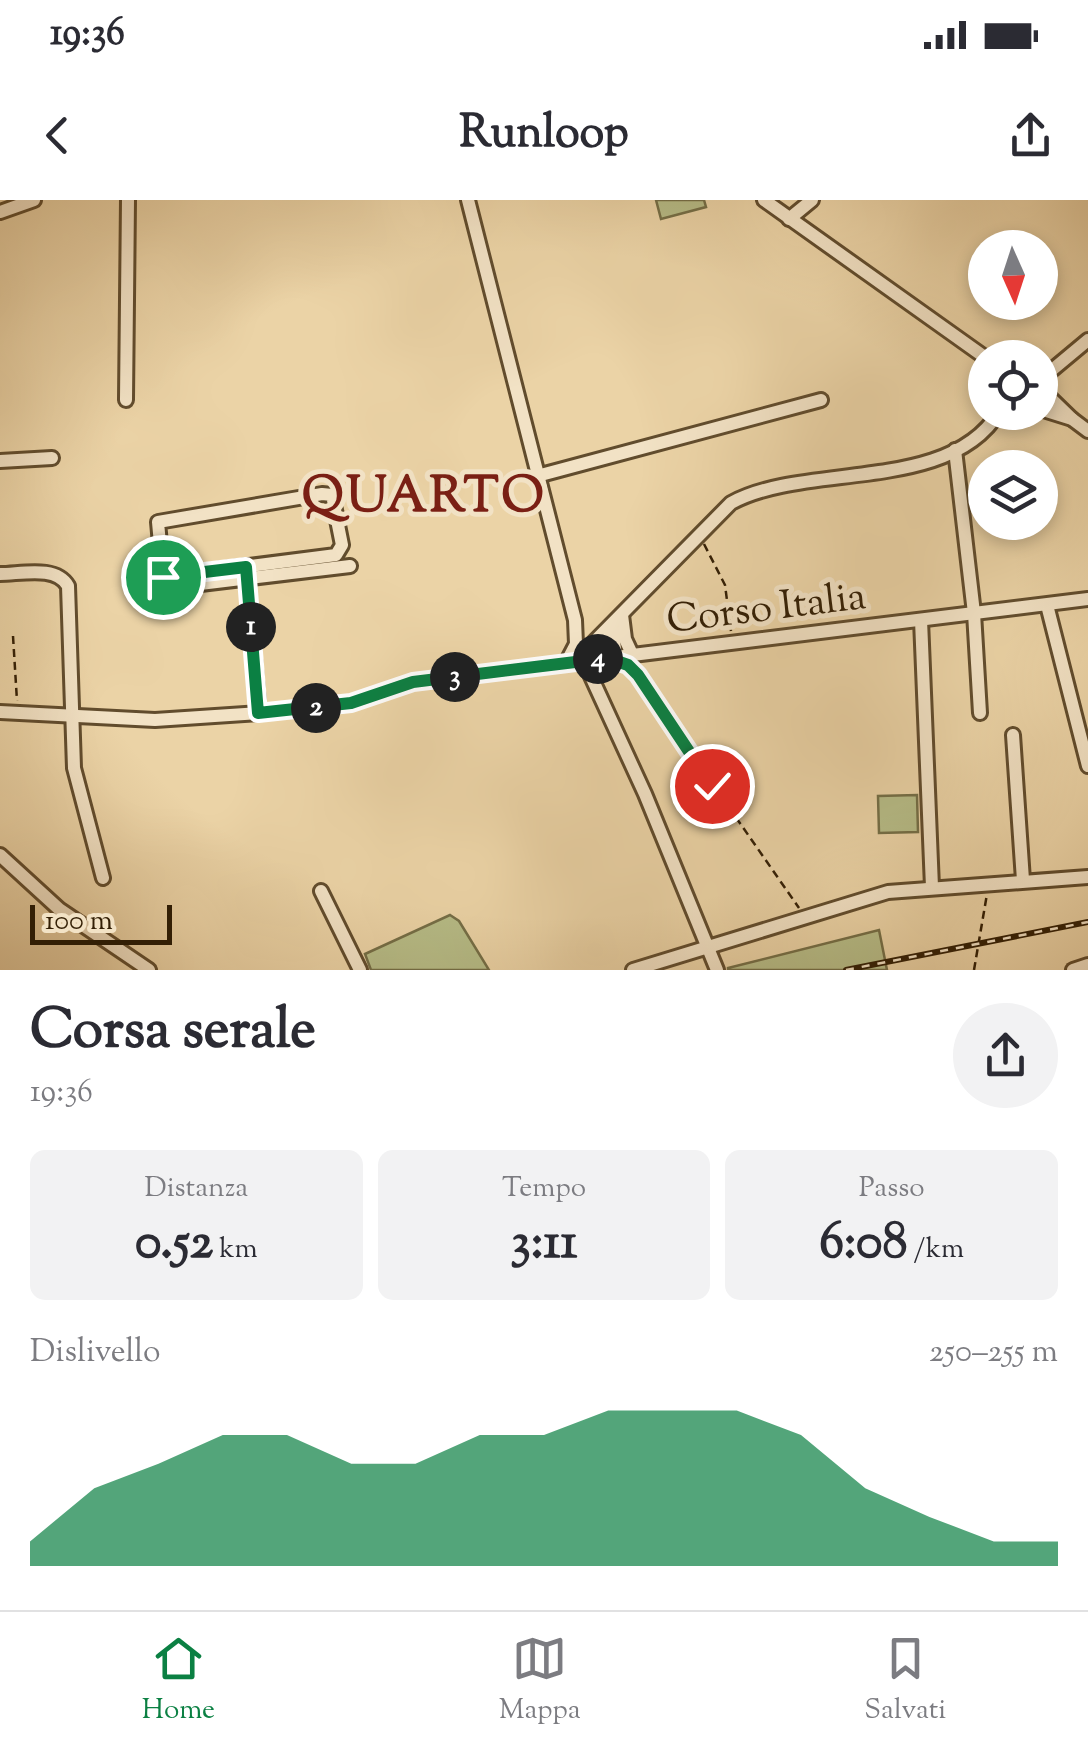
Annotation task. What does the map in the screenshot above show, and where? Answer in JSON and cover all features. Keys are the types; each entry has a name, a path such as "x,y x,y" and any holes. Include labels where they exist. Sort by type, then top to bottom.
{"street":[{"path":"0,212 34,200"},
{"path":"126,400 128,200"},
{"path":"468,200 580,651 645,794 717,970"},
{"path":"764,200 968,345"},
{"path":"789,219 812,200"},
{"path":"1058,365 1088,340"},
{"path":"537,476 821,400"},
{"path":"1058,405 1088,430"},
{"path":"1058,415 1072,419"},
{"path":"580,651 617,620 730,503 747,494 801,481 870,475 909,466 955,450 981,430"},
{"path":"955,450 974,613 980,713"},
{"path":"0,461 52,458"},
{"path":"159,589 246,572 336,555 342,545 332,495 238,504 158,522 166,545 163,577 246,572 350,566"},
{"path":"246,572 258,713"},
{"path":"0,574 54,573 68,586 74,768 103,878"},
{"name":"Corso Italia","path":"4,712 155,720 258,713 351,703 413,682 580,651 625,659 732,642 1088,599"},
{"path":"1047,604 1088,766"},
{"path":"617,620 625,639 625,659"},
{"path":"922,620 932,887"},
{"path":"1013,735 1023,880"},
{"path":"0,855 59,909 149,970"},
{"path":"633,970 888,892 1088,877"},
{"path":"321,891 360,970"},
{"path":"1073,970 1088,965"}],"path":[{"path":"699,534 724,585 732,642"},
{"path":"13,636 17,699"},
{"path":"625,659 805,917"},
{"path":"974,970 978,930 990,882"}],"green space":[{"path":"656,200 704,200 706,207 661,219"},
{"path":"917,795 918,832 879,833 878,796"},
{"path":"450,915 459,921 489,970 371,970 365,954"},
{"path":"879,930 887,970 728,970 728,968"}],"railway":[{"path":"846,970 1088,922"}],"district":[{"name":"QUARTO","path":"424,493"}],"route":[{"path":"163,577 246,567 258,713 351,703 413,682 608,658 628,665 638,675 712,786"}]}
